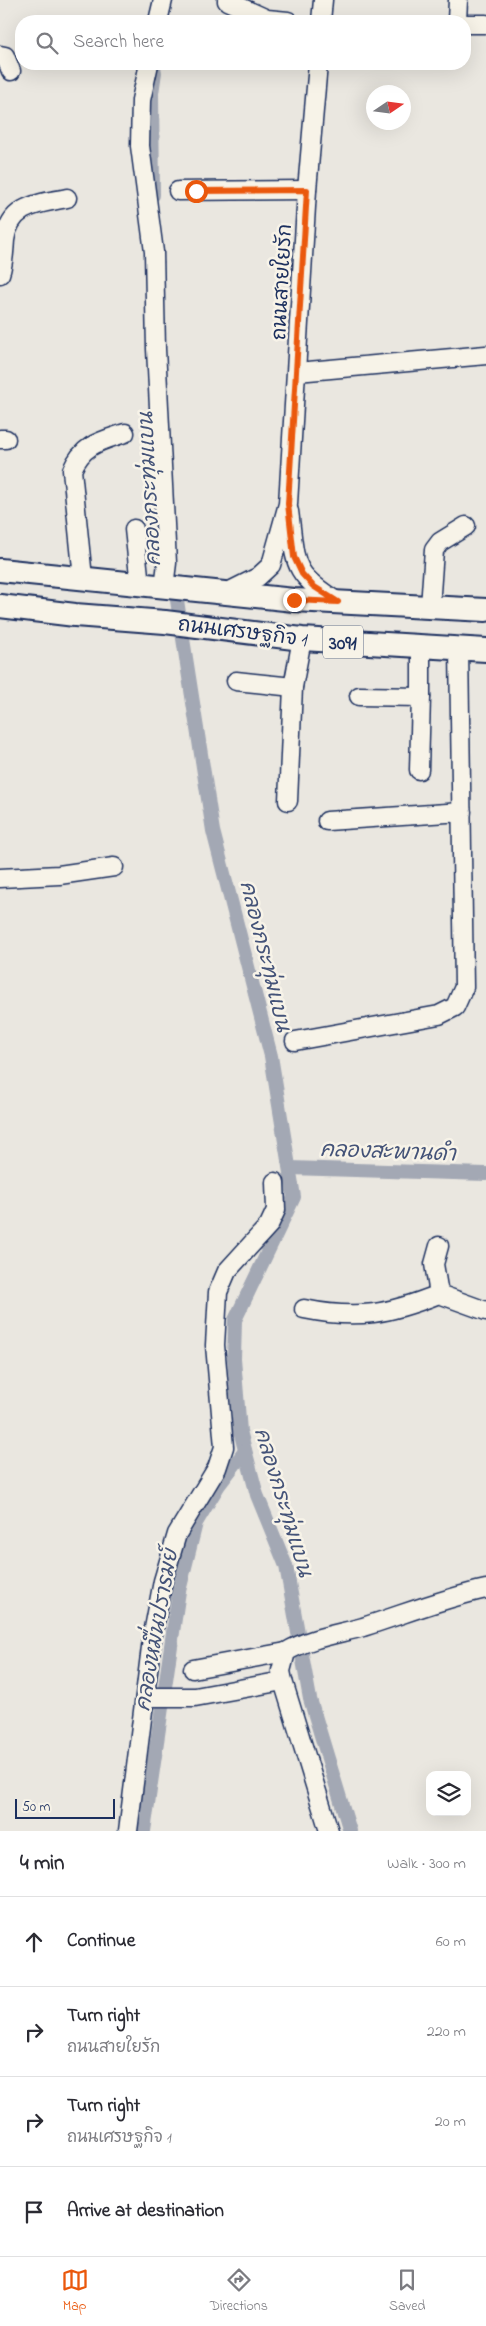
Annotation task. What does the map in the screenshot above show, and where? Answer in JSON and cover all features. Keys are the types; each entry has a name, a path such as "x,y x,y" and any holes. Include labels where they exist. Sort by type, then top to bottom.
{"main road":[{"name":"ถนนเศรษฐกิจ 1","path":"0,570 202,592 486,610"},
{"name":"ถนนเศรษฐกิจ 1","path":"0,606 74,615 165,622 302,639 486,650"}],"street":[{"path":"159,15 163,0"},
{"path":"323,15 324,0"},
{"path":"457,15 458,0"},
{"path":"227,1 257,15"},
{"path":"471,24 486,24"},
{"path":"0,55 4,56 8,61 12,72"},
{"path":"147,70 141,100 140,146 154,252 156,349 167,563 166,587"},
{"name":"ถนนสายใยรัก","path":"317,70 307,190 288,504 294,557 302,574 313,586 338,602"},
{"path":"178,192 307,190"},
{"path":"0,274 10,222 16,214 27,207 67,198"},
{"path":"297,372 486,355"},
{"path":"83,578 72,470 78,456 93,444 125,433"},
{"name":"ถนนสายใยรัก","path":"226,593 258,577 272,565 288,504"},
{"path":"430,607 434,550 440,542 466,526"},
{"path":"134,529 140,585"},
{"path":"288,801 293,687 302,639"},
{"path":"419,770 421,647"},
{"path":"295,1040 439,1015 455,1006 464,987 459,648"},
{"path":"236,681 293,687"},
{"path":"359,696 421,697"},
{"path":"327,821 462,812"},
{"path":"0,878 59,875 114,867"},
{"path":"128,1831 157,1697 152,1639 163,1581 177,1534 217,1468 224,1446 215,1345 218,1292 227,1271 268,1225 276,1210 275,1182"},
{"path":"439,1246 434,1264 439,1294"},
{"path":"304,1309 336,1316 360,1315 410,1306 439,1294 486,1311"},
{"path":"193,1669 295,1648 403,1615 459,1595 486,1589"},
{"path":"295,1648 281,1671 329,1831"},
{"path":"157,1697 215,1695 283,1681"}],"waterway":[{"name":"คลองกระทุ่มแบน","path":"153,195 152,93 155,72"},
{"name":"คลองกระทุ่มแบน","path":"174,581 213,831 271,1056 294,1197 235,1320 234,1359 240,1431 257,1495 286,1566 310,1699 350,1831"},
{"name":"คลองสะพานดำ","path":"290,1168 486,1174"},
{"name":"คลองหมื่นปรารมย์","path":"144,1831 179,1591 196,1523 219,1485 245,1451"}],"route":[{"path":"196,191 307,190 288,504 294,557 302,574 313,586 338,602 294,600"}]}
